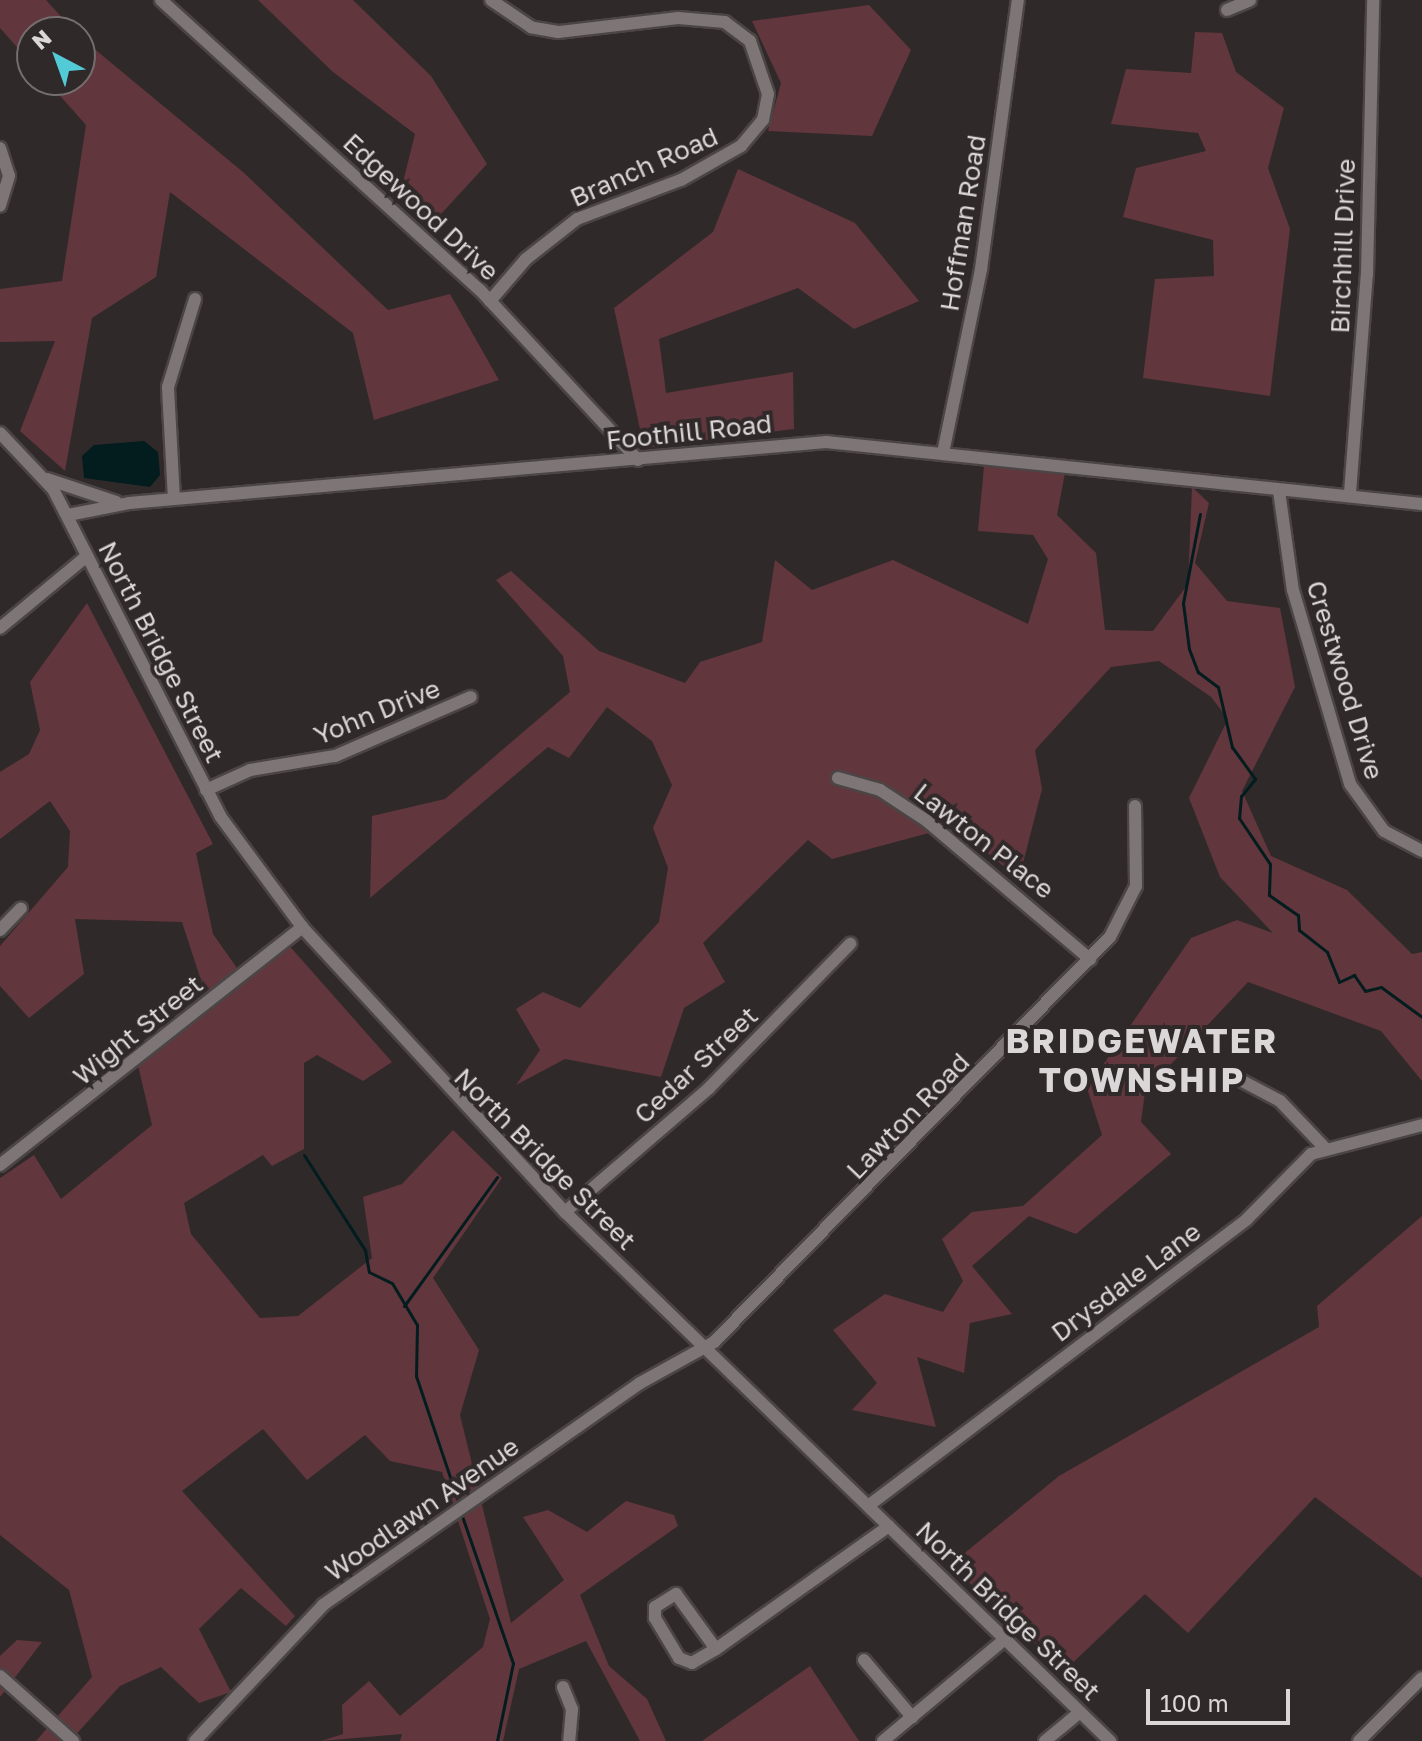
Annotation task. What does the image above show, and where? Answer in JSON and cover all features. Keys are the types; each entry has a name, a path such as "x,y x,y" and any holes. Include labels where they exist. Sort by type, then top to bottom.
{"street":[{"name":"Edgewood Drive","path":"161,0 490,301 638,460"},
{"name":"Branch Road","path":"490,301 526,259 577,219 681,180 741,146 763,120 768,94 750,41 725,22 678,18 558,32 520,22 491,0"},
{"name":"Hoffman Road","path":"943,453 981,269 1018,0"},
{"path":"1227,10 1250,0"},
{"name":"Birchhill Drive","path":"1350,493 1367,274 1373,0"},
{"path":"0,148 9,176 0,206"},
{"path":"174,499 168,387 195,299"},
{"path":"0,433 44,477 68,515"},
{"name":"Foothill Road","path":"68,515 129,503 826,442 1279,491 1350,493 1422,504"},
{"path":"44,477 89,498 129,503"},
{"name":"Crestwood Drive","path":"1279,491 1296,603 1350,784 1384,831 1422,851"},
{"name":"North Bridge Street","path":"68,515 206,790 244,855 302,927 565,1212 1110,1741"},
{"path":"0,628 87,556"},
{"name":"Yohn Drive","path":"206,790 250,770 335,756 471,697"},
{"name":"Lawton Place","path":"838,778 880,790 927,821 1090,959"},
{"name":"Lawton Road","path":"701,1346 714,1342 854,1203 1090,959 1121,922 1136,886 1135,806"},
{"path":"0,930 21,908"},
{"name":"Wight Street","path":"4,1161 302,927"},
{"name":"Cedar Street","path":"565,1212 709,1088 850,944"},
{"path":"1227,1073 1280,1101 1324,1147 1422,1125"},
{"path":"0,1146 4,1161"},
{"name":"Drysdale Lane","path":"868,1506 1247,1219 1324,1147"},
{"name":"Woodlawn Avenue","path":"195,1741 323,1605 701,1346"},
{"path":"716,1649 681,1596 655,1607 685,1662 716,1649 889,1526"},
{"path":"883,1741 1005,1639"},
{"path":"864,1660 912,1717"},
{"path":"0,1676 73,1741"},
{"path":"1359,1741 1422,1678"},
{"path":"563,1687 572,1709 569,1741"},
{"path":"1045,1741 1080,1712"}],"shaded area":[{"path":"0,0 46,0 60,16 16,16 16,46 0,28"},
{"path":"258,0 353,0 431,76 487,164 430,226 399,198 415,134 333,72"},
{"path":"869,5 911,50 872,136 768,131 781,83 752,21"},
{"path":"1195,32 1222,33 1236,72 1284,108 1268,168 1290,229 1270,396 1143,378 1155,279 1214,276 1213,240 1123,217 1136,168 1206,151 1198,133 1111,124 1126,69 1191,73"},
{"path":"96,50 243,172 388,310 450,294 499,380 374,420 353,333 170,192 156,277 92,318 65,471 20,431 55,341 0,342 0,289 62,281 86,125 60,96 96,96"},
{"path":"738,169 855,223 919,301 854,329 798,288 659,339 666,393 793,372 794,429 644,448 614,308 713,232"},
{"path":"984,466 1065,473 1057,515 1096,553 1105,630 1153,631 1188,584 1192,487 1209,503 1195,563 1227,601 1280,608 1295,687 1242,791 1271,856 1347,890 1412,954 1422,952 1422,1081 1381,1031 1248,982 1145,1092 1141,1122 1171,1154 1076,1234 1029,1216 972,1266 1012,1314 970,1323 964,1373 917,1357 936,1427 852,1410 877,1383 833,1330 885,1294 943,1312 963,1281 942,1239 972,1212 1023,1206 1102,1135 1087,1088 1191,938 1237,920 1273,933 1220,877 1189,798 1228,719 1211,697 1159,661 1111,667 1035,750 1042,789 1019,879 955,826 832,859 808,840 703,943 725,982 684,1008 661,1077 565,1059 516,1085 540,1050 516,1009 543,992 580,1008 659,922 668,868 653,828 672,785 652,741 607,707 569,758 548,747 370,898 372,816 445,799 570,692 563,656 496,580 511,571 599,651 685,683 700,662 762,642 775,560 812,590 893,560 1028,624 1048,559 1033,535 978,531"},
{"path":"87,603 213,844 196,853 213,934 244,978 286,942 392,1062 363,1081 317,1055 304,1063 304,1149 272,1166 263,1155 184,1203 191,1234 260,1318 298,1316 372,1258 363,1197 402,1184 453,1130 502,1178 433,1278 479,1350 460,1415 511,1623 564,1580 523,1517 548,1510 587,1532 626,1501 674,1515 678,1526 580,1595 609,1666 647,1699 666,1741 640,1741 586,1641 519,1669 503,1741 400,1741 402,1734 321,1741 343,1734 342,1705 369,1681 400,1716 483,1647 490,1619 442,1472 390,1461 365,1435 307,1480 263,1429 182,1491 295,1616 286,1626 241,1588 199,1629 231,1692 199,1703 161,1667 120,1686 70,1741 36,1741 92,1677 69,1590 0,1535 0,1178 34,1155 61,1199 152,1125 137,1061 209,1005 182,922 75,919 84,974 29,1018 0,986 0,946 68,867 70,831 50,801 0,839 0,772 29,754 40,730 30,682"},
{"path":"1422,1216 1422,1578 1315,1497 1188,1633 1145,1594 1064,1671 950,1565 1059,1476 1319,1327 1317,1306"},
{"path":"17,1640 42,1642 0,1697 0,1656"},
{"path":"810,1666 859,1741 702,1741"}],"water":[{"path":"144,441 158,452 160,475 150,487 84,478 82,456 94,445"}],"waterway":[{"path":"1200,514 1183,603 1189,649 1198,672 1218,687 1232,747 1255,779 1241,796 1239,818 1270,864 1269,895 1298,915 1299,930 1327,952 1339,982 1354,975 1365,991 1381,987 1422,1017"},
{"path":"304,1155 365,1250 369,1272 392,1283 417,1325 416,1376 458,1501"},
{"path":"404,1306 497,1177"},
{"path":"462,1516 513,1663 497,1741"}],"district":[{"name":"BRIDGEWATER TOWNSHIP","path":"1142,1060"}]}
